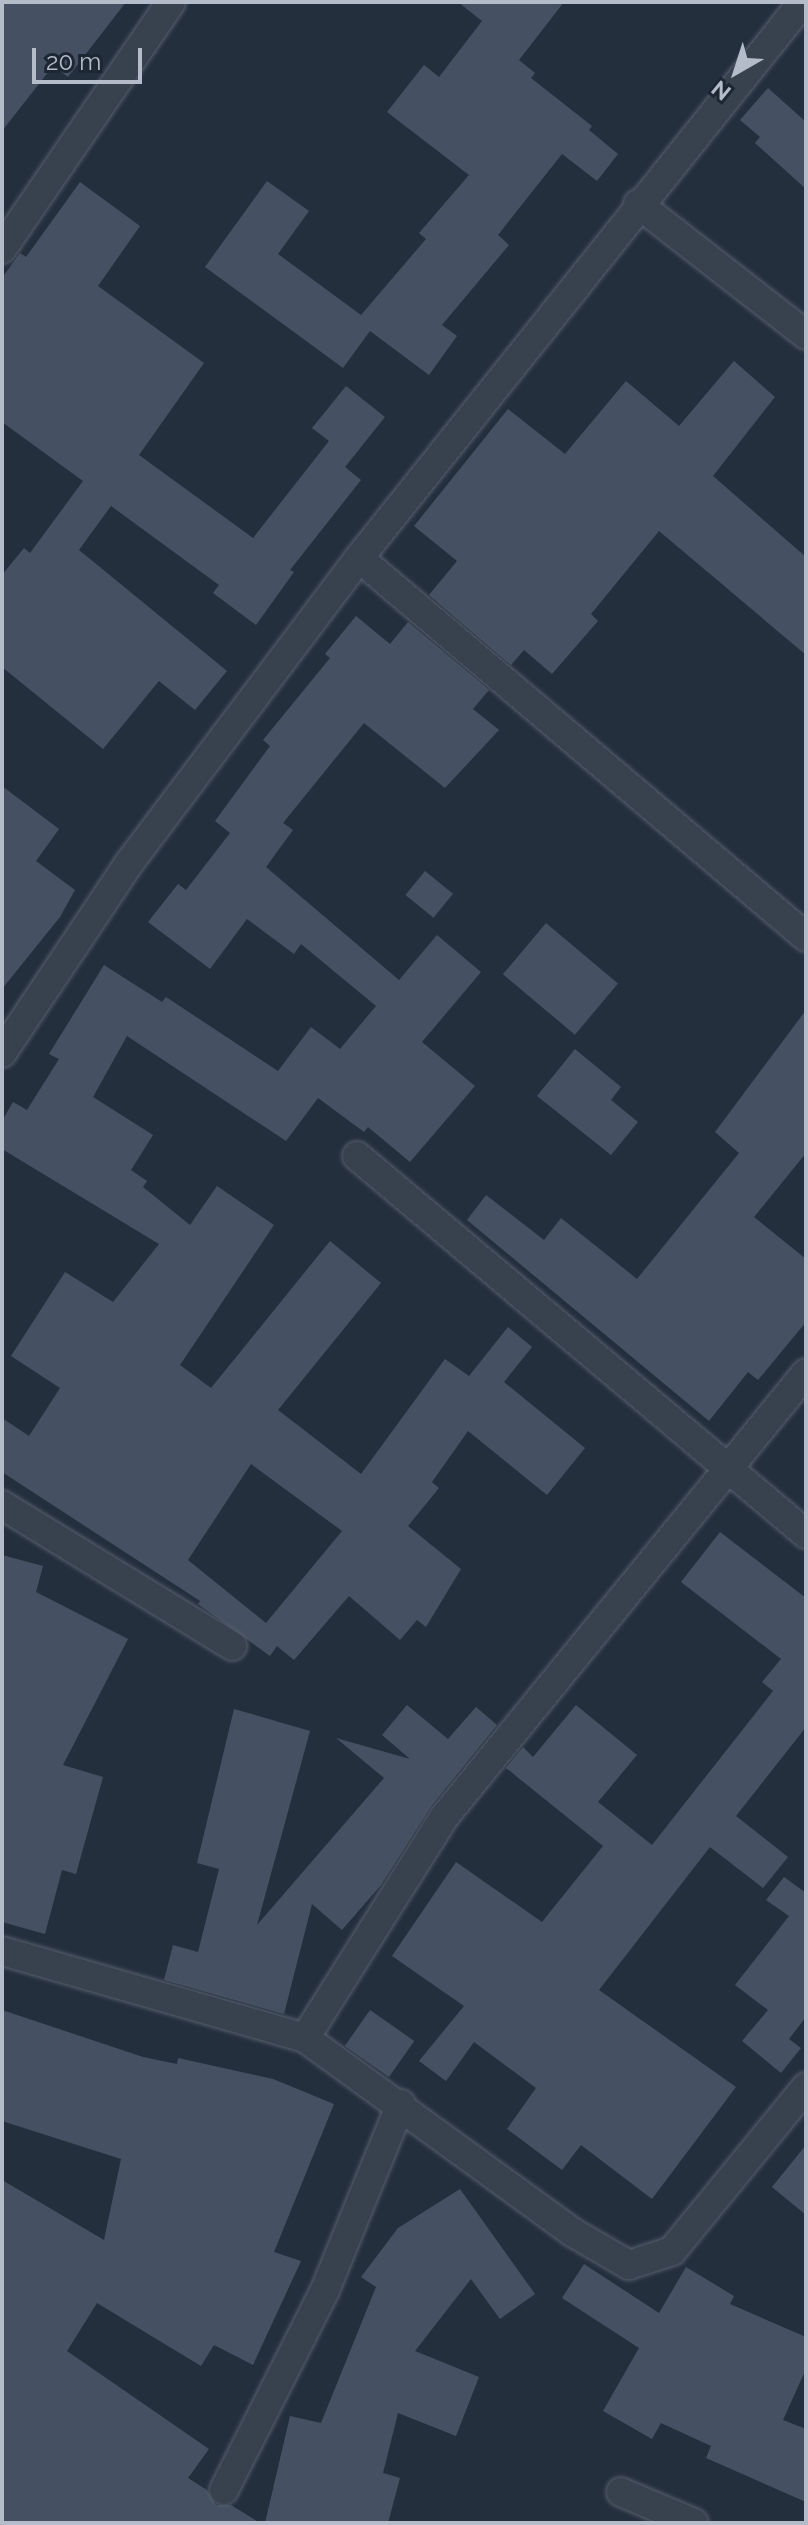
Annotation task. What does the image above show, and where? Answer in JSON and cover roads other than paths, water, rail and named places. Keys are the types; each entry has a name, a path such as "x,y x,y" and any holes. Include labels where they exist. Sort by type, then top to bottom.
{"street":[{"path":"2,249 171,2"},
{"path":"2,1053 130,862 359,558 638,204 803,2"},
{"path":"638,204 806,335"},
{"path":"359,558 806,937"},
{"path":"357,1156 806,1534"},
{"path":"305,2038 445,1816 727,1466 806,1373"},
{"path":"2,1505 232,1646"},
{"path":"2,1951 305,2038 401,2104 572,2232 629,2265 672,2251 806,2087"},
{"path":"224,2490 325,2290 401,2104"},
{"path":"621,2492 694,2523"}]}
